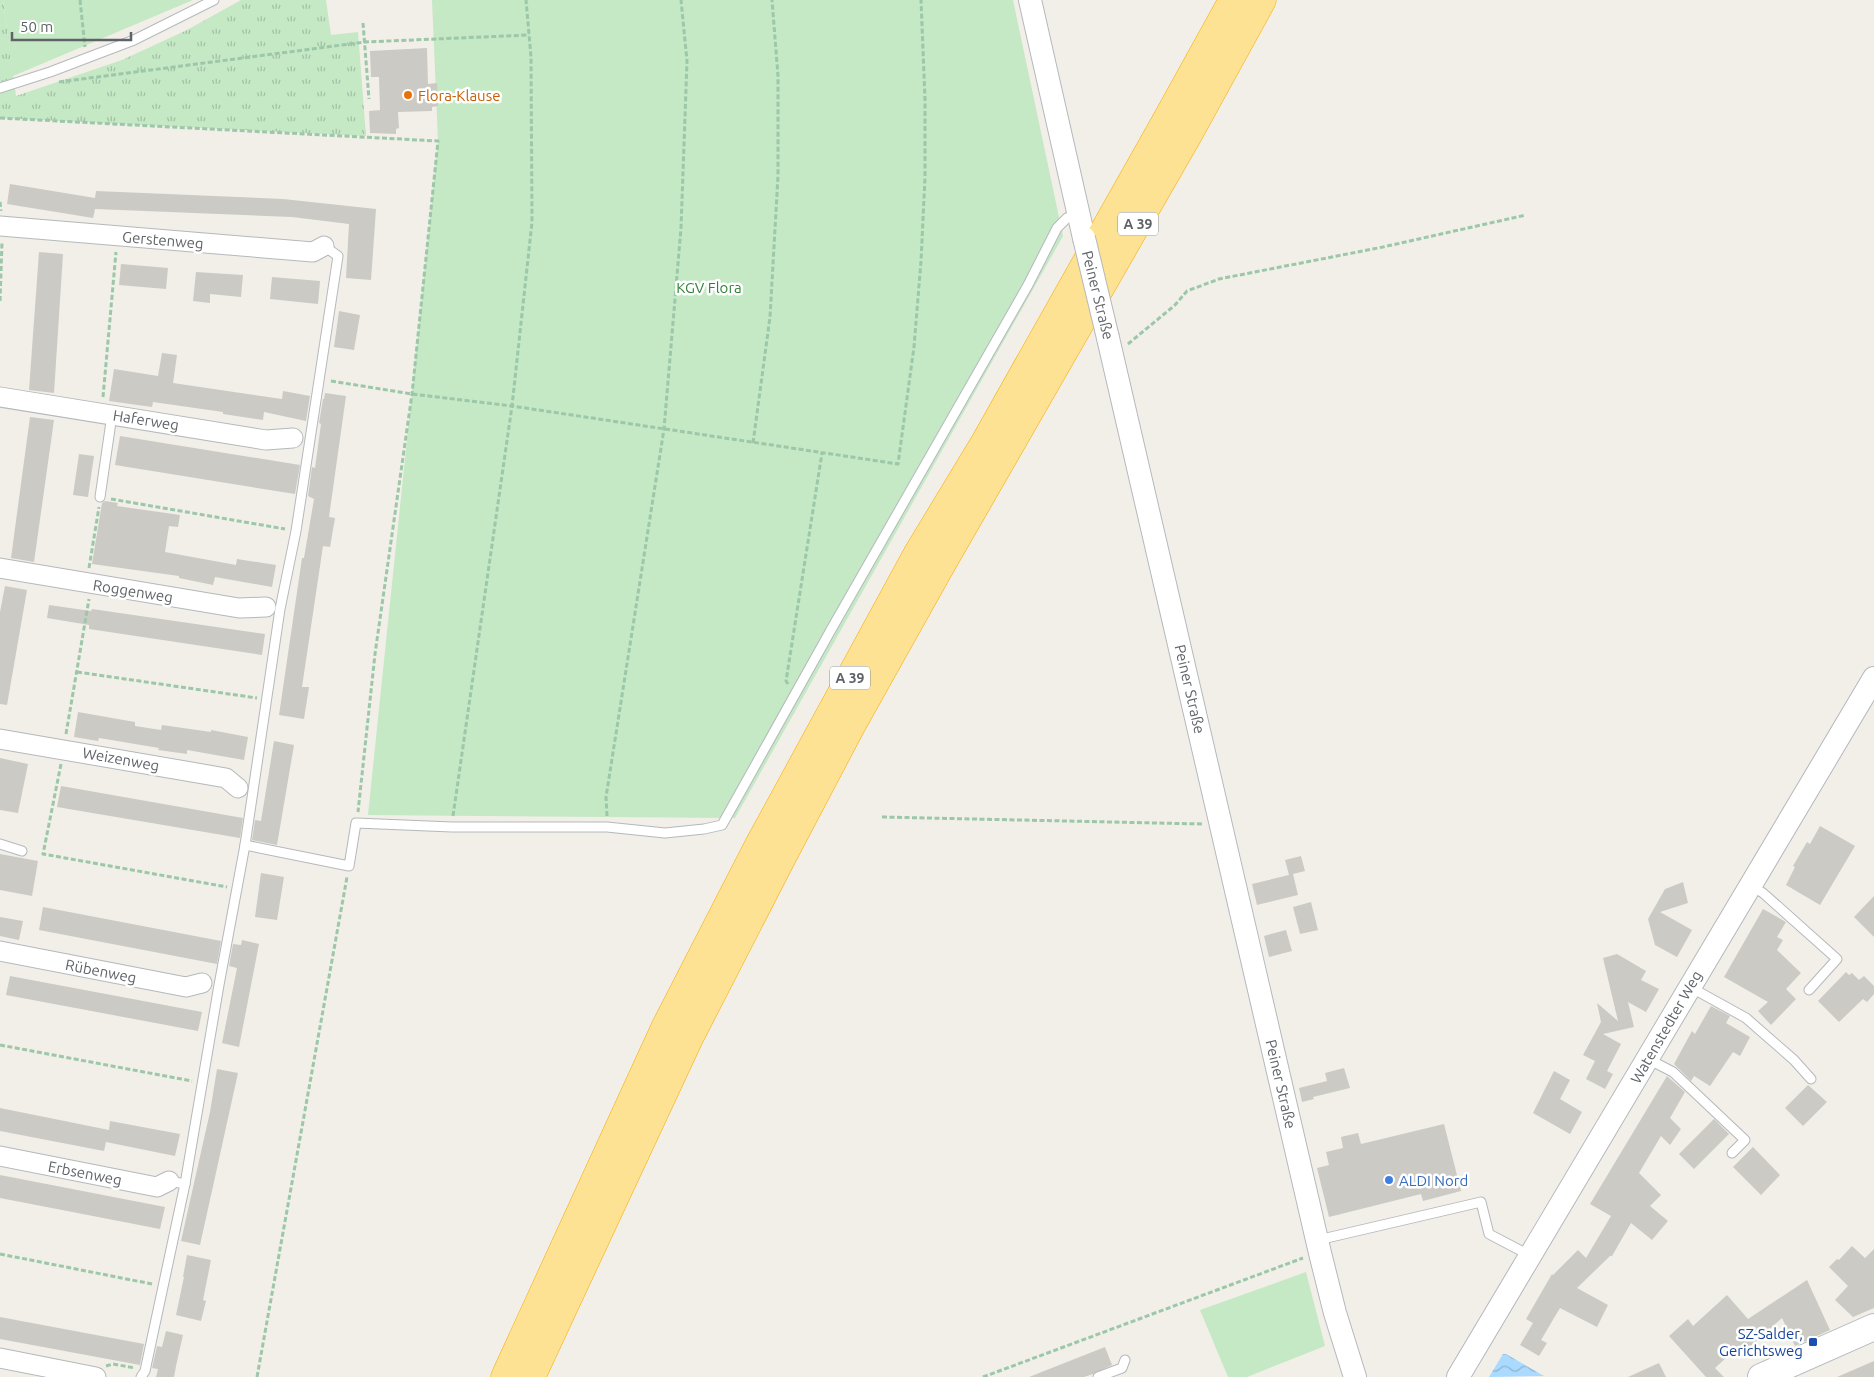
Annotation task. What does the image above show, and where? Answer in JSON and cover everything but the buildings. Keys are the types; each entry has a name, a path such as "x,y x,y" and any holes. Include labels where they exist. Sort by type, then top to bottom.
{"highway":[{"name":"A 39","path":"505,1377 665,1028 759,845 918,553 989,435 1233,0"},
{"name":"A 39","path":"531,1377 689,1038 851,726 1189,133 1262,0"}],"main road":[{"path":"1761,1377 1789,1369 1874,1327"}],"street":[{"name":"Peiner Straße","path":"1030,0 1319,1247 1335,1313 1356,1377"},
{"name":"Gerstenweg","path":"2,226 313,252 324,246"},
{"name":"Haferweg","path":"0,397 266,440 301,440"},
{"name":"Roggenweg","path":"0,568 239,608 273,608"},
{"name":"Watenstedter Weg","path":"1458,1377 1874,678"},
{"name":"Weizenweg","path":"0,739 226,778 246,788"},
{"name":"Rübenweg","path":"0,950 186,988 211,984"},
{"name":"Erbsenweg","path":"0,1156 158,1187 177,1182"},
{"path":"0,1358 96,1377"}],"lane":[{"path":"0,88 50,72 134,40 214,0"},
{"path":"245,845 349,866 356,823 452,827 607,827 665,832 704,829 722,825 1023,294 1057,228 1066,218 1079,214"},
{"path":"141,1377 145,1371 163,1286 177,1182 202,1083 211,984 245,845 246,788 267,699 273,608 296,531 301,440 320,380 338,256 324,246"},
{"path":"100,497 107,414"},
{"path":"0,844 22,850"},
{"path":"1750,884 1763,893 1837,959 1809,990"},
{"path":"1690,987 1746,1018 1780,1047 1812,1079"},
{"path":"1648,1058 1673,1072 1745,1140 1732,1152"},
{"path":"1319,1247 1481,1202 1489,1234 1531,1256"},
{"path":"1098,1377 1122,1368 1126,1360"}],"path":[{"path":"80,0 86,58"},
{"path":"452,827 512,406 532,222 531,57 526,0"},
{"path":"607,827 606,797 664,429 681,228 687,61 681,0"},
{"path":"753,443 770,317 778,176 778,76 772,0"},
{"path":"320,380 412,394 512,406 898,464 914,347 921,262 925,178 925,99 921,0"},
{"path":"364,23 368,99"},
{"path":"50,72 56,83 365,42 529,35"},
{"path":"1110,347 1175,305 1187,291 1202,284 1218,279 1383,247 1526,215"},
{"path":"0,301 2,226"},
{"path":"107,414 118,236"},
{"path":"795,695 789,689 786,681 822,453"},
{"path":"236,888 43,854 64,750 100,497 296,531"},
{"path":"76,672 267,699"},
{"path":"882,817 1180,824"},
{"path":"257,1377 349,866"},
{"path":"0,1045 202,1083"},
{"path":"983,1377 1293,1262 1319,1247"},
{"path":"0,1254 163,1286"}],"green space":[{"path":"0,0 3,0 16,96 122,60 187,30 241,0 326,0 331,35 358,32 366,136 0,118"},
{"path":"3,0 193,0 13,76"},
{"name":"KGV Flora","path":"432,0 1013,0 1063,236 735,818 368,815 438,141"},
{"path":"1306,1272 1325,1346 1247,1377 1228,1377 1200,1310"}],"water":[{"path":"1503,1354 1506,1354 1544,1376 1489,1377"}],"place":[{"name":"Flora-Klause","path":"408,95"},
{"name":"ALDI Nord","path":"1389,1180"},
{"name":"SZ-Salder, Gerichtsweg","path":"1813,1342"}]}
